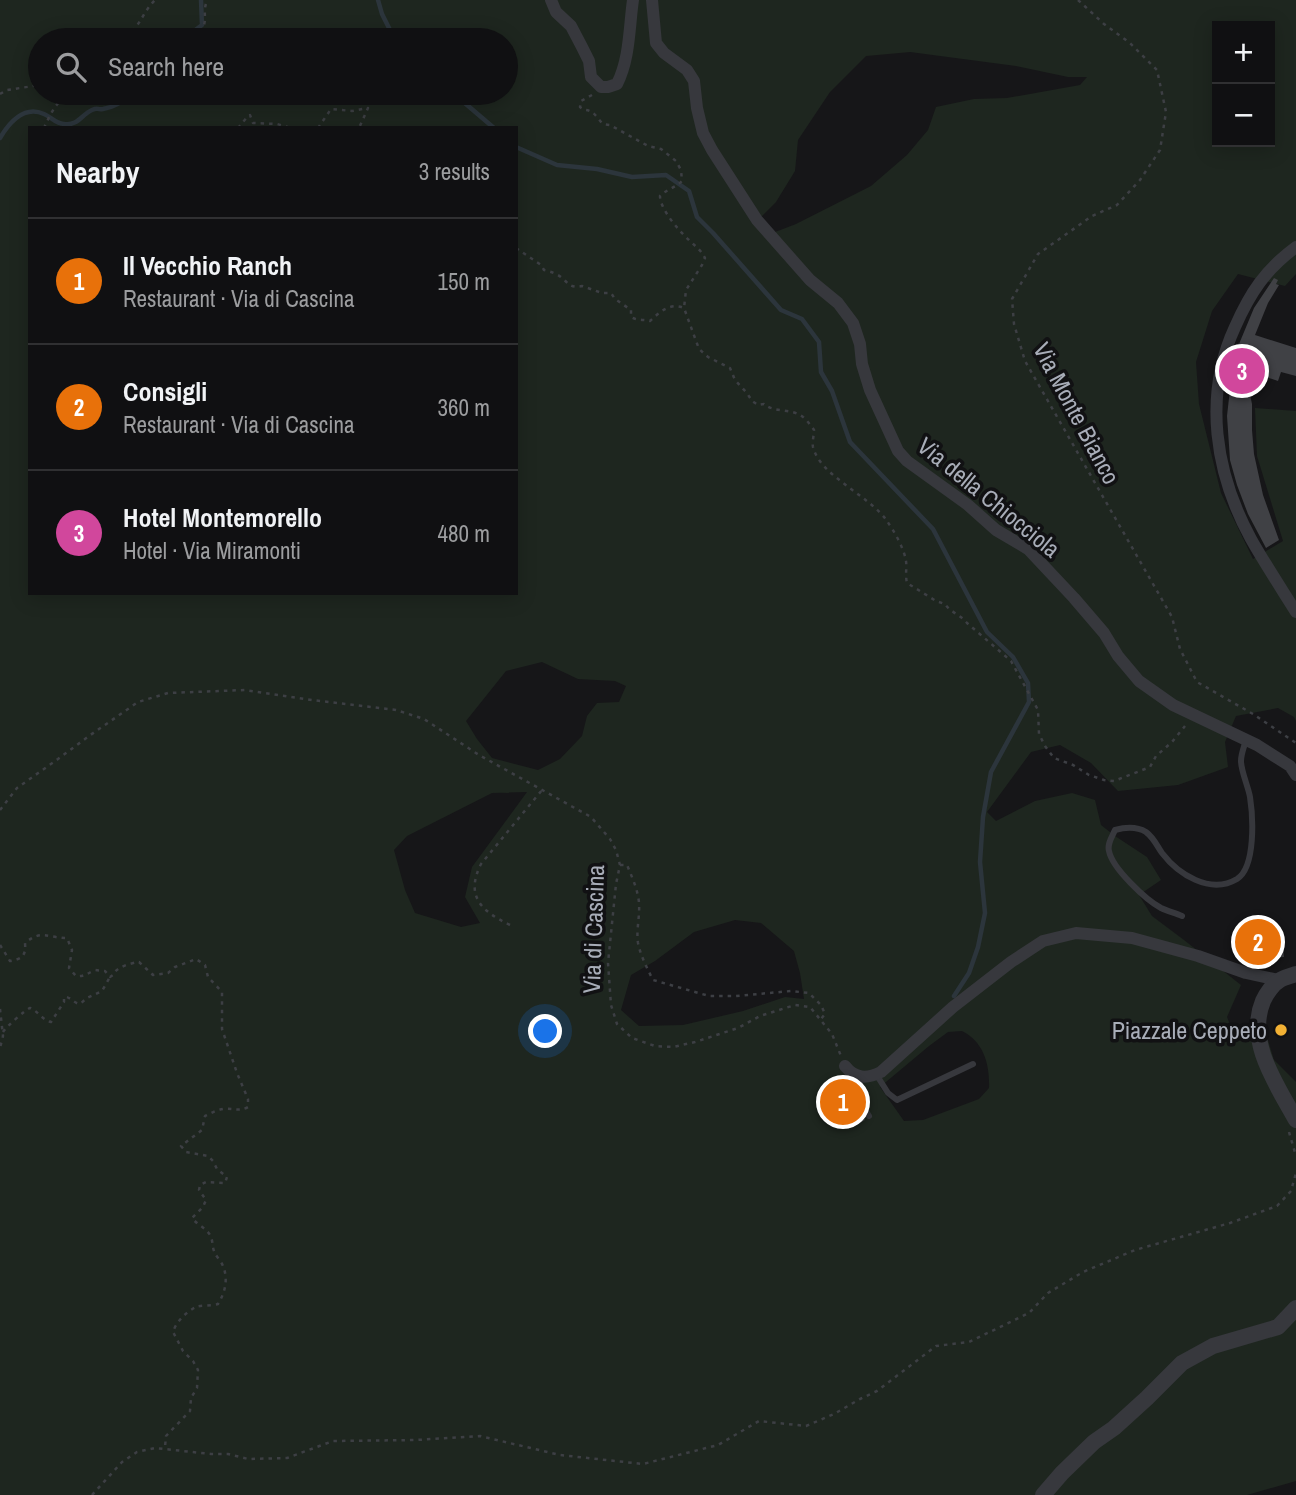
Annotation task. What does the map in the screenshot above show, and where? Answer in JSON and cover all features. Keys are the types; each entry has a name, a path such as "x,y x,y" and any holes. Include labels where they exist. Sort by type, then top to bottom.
{"street":[{"path":"551,0 556,12 571,26 582,47 589,61 590,77 601,87 617,84 623,72 634,0"},
{"name":"Via della Chiocciola","path":"652,0 656,43 664,53 687,70 694,81 697,108 712,150 757,220 810,280 838,303 853,323 870,390 898,451 907,461 968,505 996,530 1028,549 1104,633 1118,656 1139,681 1172,705 1257,745 1290,766 1296,775"},
{"path":"1296,247 1262,278 1246,301 1220,366 1216,403 1217,441 1226,478 1250,538 1296,612"},
{"path":"845,1066 861,1077 876,1074 890,1065 953,1007 1012,962 1043,941 1076,933 1132,938 1198,956 1246,973 1279,980"},
{"path":"1296,974 1279,980 1266,994 1258,1014 1258,1037 1266,1062 1296,1119"},
{"path":"1043,1495 1094,1442 1147,1398 1182,1363 1213,1346 1278,1327 1296,1308"}],"lane":[{"path":"1182,916 1160,907 1122,874 1109,851 1110,840 1115,830 1136,828 1154,839 1162,853 1182,873 1204,883 1227,883 1236,879 1246,867 1251,847 1250,799 1241,762 1245,740"},
{"path":"876,1074 888,1093 897,1100 973,1064"},
{"path":"861,1077 857,1096 869,1116"}],"path":[{"path":"135,28 155,0"},
{"path":"202,28 205,22 204,5 208,0"},
{"name":"Via Monte Bianco","path":"1078,0 1130,43 1157,70 1167,111 1160,150 1140,180 1117,205 1092,216 1038,254 1012,299 1014,324 1031,371 1172,617 1180,649 1197,682 1253,713 1296,743"},
{"path":"0,94 7,90 28,87"},
{"path":"601,87 582,101 580,107 595,114 603,124 610,125 648,146 661,149 676,161 681,170 682,181 676,188 666,190 660,196 660,204 705,258 686,290 684,308 699,349 708,357 730,368 735,380 758,405 764,404 768,408 802,415 814,430 813,447 818,457 835,478 865,498 884,517 894,532 904,556 907,583 945,604 1011,660 1038,710 1039,734 1054,758 1089,775 1114,781 1150,767 1156,756 1188,723 1197,723 1203,719"},
{"path":"45,126 57,105"},
{"path":"319,126 331,109 352,111 368,108 360,126"},
{"path":"240,126 250,115 253,123 284,126"},
{"path":"518,249 544,270 554,272 571,286 611,293 631,310 631,317 634,319 650,321 664,308 676,305 684,308"},
{"name":"Via di Cascina","path":"0,810 17,788 89,736 138,702 168,693 245,690 396,710 424,719 479,755 591,817 610,839 620,865 608,974 611,1005 617,1024 632,1038 656,1046 673,1047 738,1028 760,1016 795,1005 810,1007 821,1018"},
{"path":"510,925 494,918 483,909 476,897 476,874 481,864 542,790"},
{"path":"620,865 627,866 634,880 639,905 638,941 653,980 709,996 791,991 809,993 821,1005 825,1014 821,1018 832,1034 845,1066"},
{"path":"0,945 10,961 13,961 22,957 28,939 39,934 66,938 72,950 69,968 76,976 95,970 105,971 110,977"},
{"path":"2,1032 30,1008 51,1022 64,1002 64,997 80,1004 102,991 105,983 118,969 139,962 153,975 168,973 175,967 196,959 205,965 208,977 222,992 222,1029 248,1099 248,1107 240,1111 224,1109 205,1116 202,1130 181,1146 186,1153 208,1156 227,1177 227,1181 223,1183 206,1182 200,1185 199,1190 206,1200 203,1208 192,1218 212,1238 214,1252 226,1274 226,1285 218,1304 194,1308 175,1324 173,1332 176,1339 198,1370 197,1388 191,1398 190,1410 166,1436 165,1448"},
{"path":"0,1009 0,1048"},
{"path":"92,1495 122,1462 137,1452 155,1448 228,1454 248,1459 287,1458 333,1441 480,1436 561,1455 643,1464 718,1445 759,1421 806,1426 877,1391 936,1346 969,1342 1028,1312 1048,1293 1083,1272 1135,1250 1278,1206 1291,1191 1296,1173"}],"shaded area":[{"path":"0,0 1296,0 1296,274 1285,286 1238,274 1212,311 1196,362 1199,404 1221,493 1253,559 1283,541 1257,456 1255,408 1296,411 1296,721 1278,708 1236,716 1225,742 1228,767 1178,785 1118,791 1091,763 1060,745 1031,752 987,812 996,821 1035,801 1072,793 1095,800 1101,825 1147,857 1161,880 1139,895 1152,916 1241,985 1227,1017 1232,1029 1267,1037 1274,1060 1296,1082 1296,1481 1247,1495 0,1495","holes":["910,52 1016,66 1068,77 1087,77 1080,85 1007,98 974,99 936,107 928,130 907,155 871,186 796,224 770,234 758,220 776,202 795,171 798,140 830,92 866,56","542,662 578,679 615,681 626,686 619,702 597,703 587,716 582,736 560,759 538,770 492,758 466,721 506,671","527,792 472,867 465,897 480,923 461,927 415,913 405,890 394,850 407,836 492,793","735,920 761,923 794,951 804,999 785,997 743,1011 683,1025 639,1026 621,1010 631,975 694,932","962,1031 976,1041 984,1055 989,1088 979,1099 923,1120 904,1121 880,1087 948,1032"]}],"building":[{"path":"1274,278 1279,285 1268,303 1255,335 1296,348 1296,376 1281,372 1278,381 1245,370 1252,404 1254,454 1263,495 1279,540 1266,548 1248,514 1237,485 1230,460 1227,416 1232,371 1239,342 1254,308"},
{"path":"1282,930 1284,957 1255,959 1254,951 1234,951 1233,932"},
{"path":"843,1082 865,1120 846,1129 842,1121 831,1127 822,1112 824,1107 839,1098 833,1087"}],"waterway":[{"path":"198,28 202,25 201,0"},
{"path":"378,0 389,28"},
{"path":"0,138 13,121 30,112 44,114 58,123 69,124 92,110 115,105"},
{"path":"467,105 492,126"},
{"path":"518,148 557,165 597,169 632,177 666,175 689,191 697,217 781,310 802,319 819,342 821,372 832,391 850,442 933,529 987,632 1013,657 1028,683 1029,702 991,772 983,817 980,862 985,913 969,973 954,996"}],"place":[{"name":"Hotel Montemorello","path":"1242,371"},
{"name":"Consigli","path":"1258,942"},
{"name":"Piazzale Ceppeto","path":"1281,1030"},
{"name":"Il Vecchio Ranch","path":"843,1102"}]}
